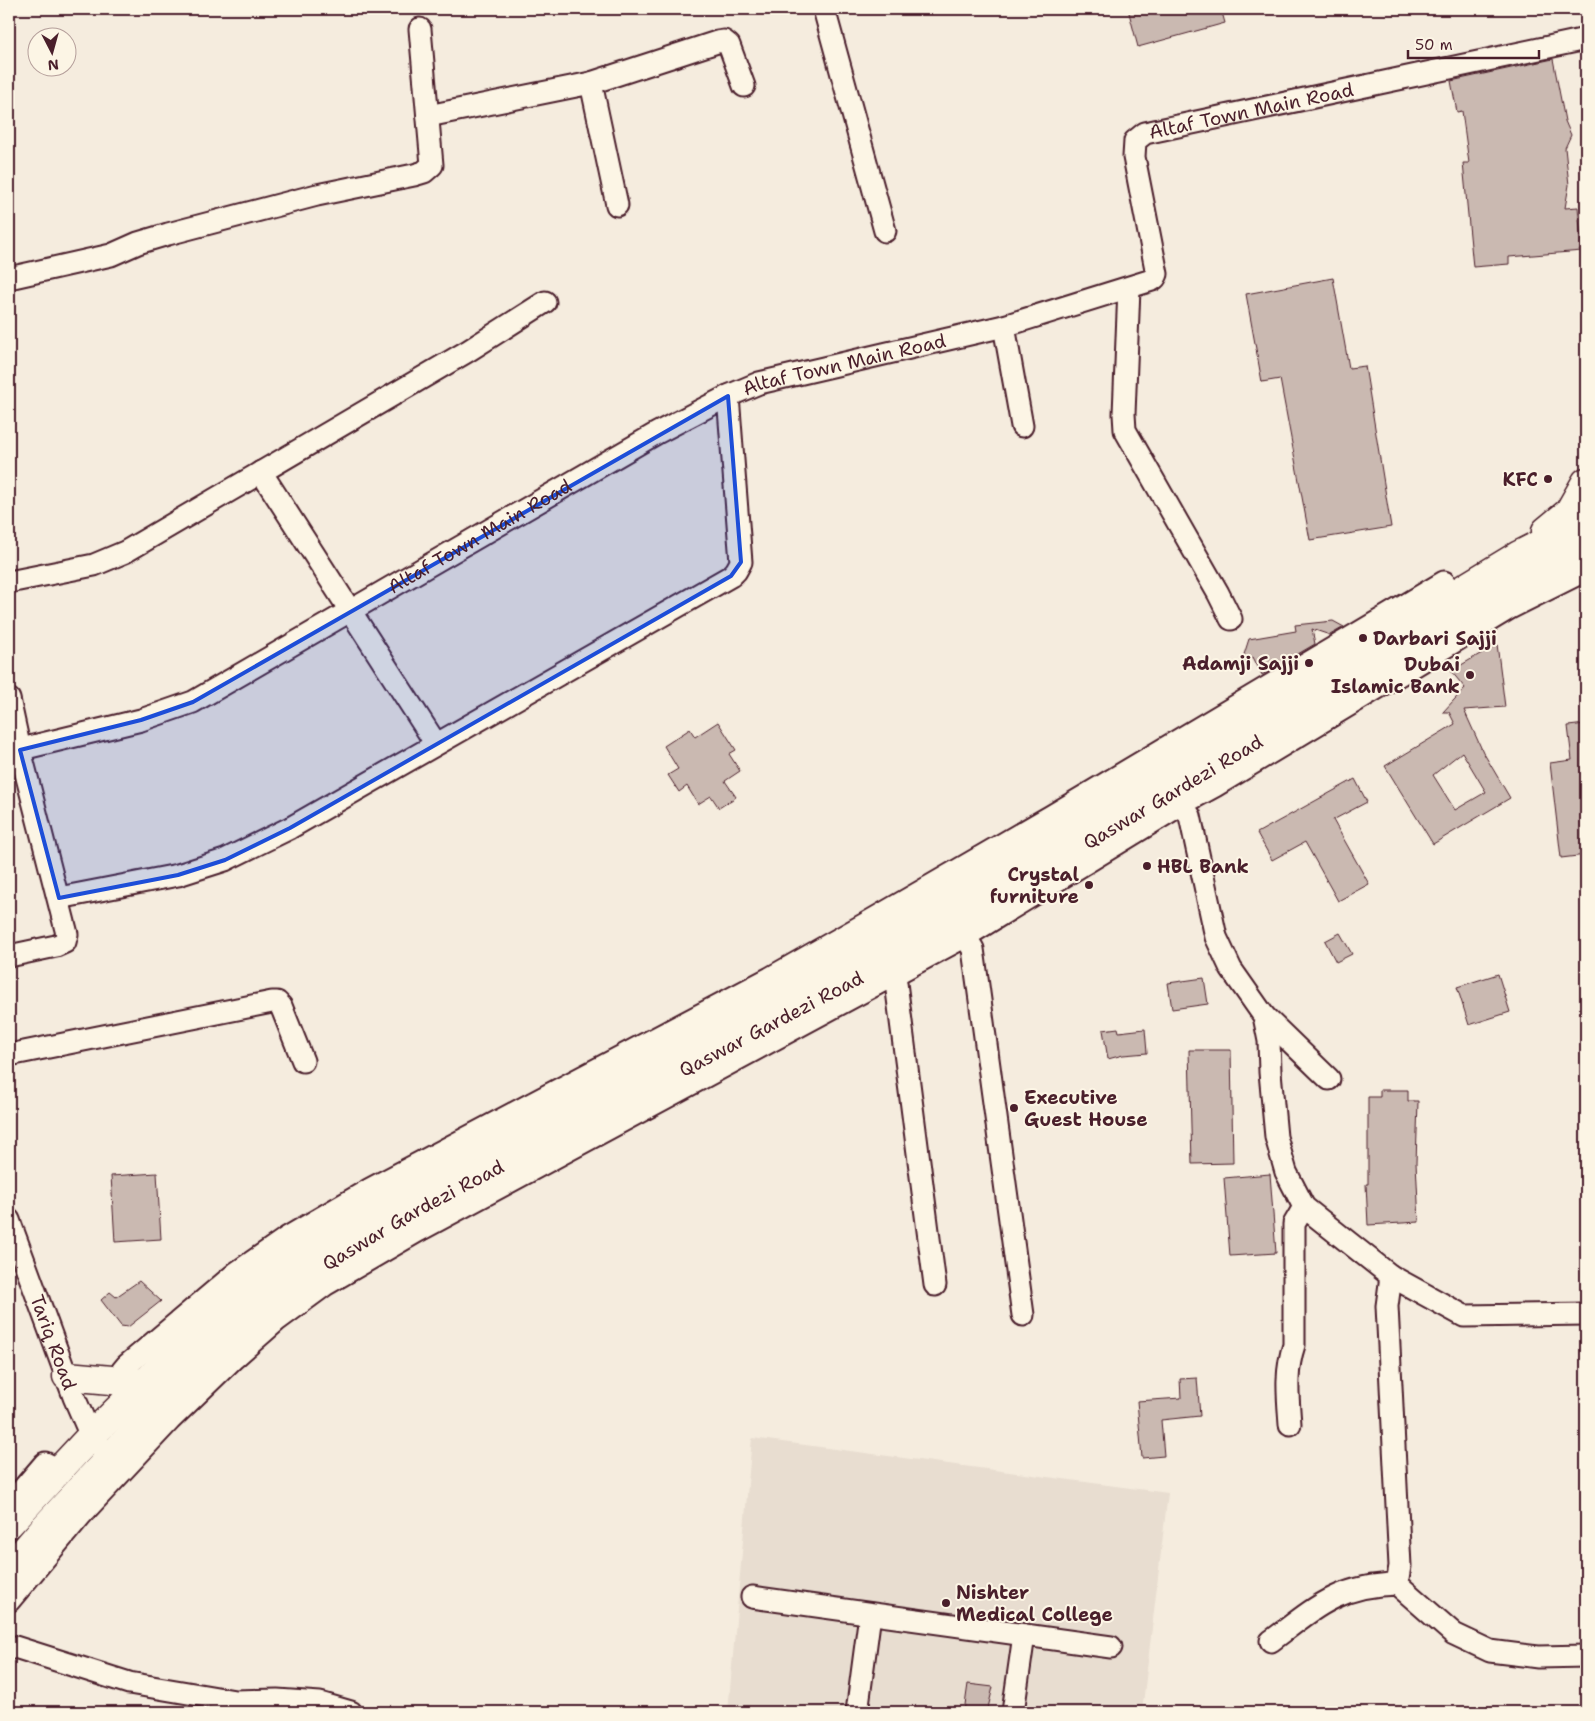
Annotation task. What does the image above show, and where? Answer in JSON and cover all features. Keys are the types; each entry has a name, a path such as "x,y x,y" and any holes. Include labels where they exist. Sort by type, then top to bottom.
{"main road":[{"path":"1518,555 1569,512 1586,482"},
{"path":"9,1524 91,1436 134,1382 267,1275 358,1220 1259,713 1518,555 1565,532 1586,519"},
{"name":"Qaswar Gardezi Road","path":"9,1569 110,1457 312,1272 412,1212 869,972 960,928 1151,814 1586,544"},
{"path":"66,1376 134,1382"}],"street":[{"path":"824,9 885,231"},
{"path":"9,278 111,255 168,234 316,194 414,176 424,172 432,165 420,29"},
{"name":"Altaf Town Main Road","path":"14,751 140,720 193,702 657,433 728,396 759,383 1004,326 1152,280 1157,274 1134,158 1135,141 1145,134 1586,39"},
{"path":"428,116 591,83 724,41 729,45 744,86"},
{"path":"591,83 618,205"},
{"path":"1129,288 1125,430 1231,619"},
{"path":"9,582 94,565 125,552 468,351 545,302"},
{"path":"1004,326 1022,426"},
{"path":"59,898 178,875 225,860 290,828 731,576 741,562 728,396"},
{"path":"260,472 436,744"},
{"path":"1151,814 1182,804 1215,786 1510,608 1586,570"},
{"path":"9,699 14,751 59,898 67,934 64,942 56,946 9,956"},
{"path":"1182,804 1190,816 1216,937 1231,970 1264,1016 1329,1079"},
{"path":"9,1601 88,1508 170,1420 235,1342 276,1321 326,1285 418,1231 895,975 960,928 973,950 1022,1315"},
{"path":"895,975 935,1285"},
{"path":"9,1055 277,1002 281,1006 303,1061"},
{"path":"1264,1016 1269,1041 1276,1137 1286,1172 1304,1207 1391,1276 1464,1316 1586,1314"},
{"path":"1290,1424 1287,1378 1289,1360 1294,1345 1294,1224 1304,1207"},
{"name":"Tariq Road","path":"9,1220 66,1376 91,1436 110,1457"},
{"path":"1391,1276 1387,1306 1400,1566 1397,1584"},
{"path":"9,1505 45,1463 59,1470"},
{"path":"1271,1641 1322,1603 1351,1589 1376,1584 1397,1584 1454,1634 1490,1651 1538,1657 1586,1656"},
{"path":"752,1598 1111,1647"},
{"path":"857,1712 870,1614"},
{"path":"1013,1712 1024,1635"},
{"path":"9,1649 15,1647 138,1684 234,1701 277,1700 320,1703 352,1712"}],"highlighted area":[{"path":"728,396 741,562 731,576 290,828 225,860 178,875 59,898 20,750 141,720 193,702"}],"shaded area":[{"name":"Nishter Medical College","path":"752,1438 1168,1493 1142,1712 728,1712"}],"building":[{"path":"1128,9 1221,9 1225,23 1138,47"},
{"path":"1553,59 1565,121 1571,135 1565,148 1569,185 1565,208 1578,207 1582,251 1509,257 1509,264 1473,267 1463,163 1469,163 1462,111 1457,112 1451,81"},
{"path":"1333,278 1349,368 1365,366 1391,527 1310,540 1280,379 1262,382 1246,294"},
{"path":"1333,621 1344,627 1330,635 1312,629 1315,644 1262,675 1253,657 1241,664 1249,639 1296,631 1295,625"},
{"path":"1497,644 1505,707 1464,710 1483,752 1510,798 1433,844 1385,766 1455,724 1449,712 1443,712 1465,688 1451,671","holes":["1462,752 1486,792 1455,810 1433,775"]},
{"path":"718,722 736,750 729,754 740,771 725,781 736,797 719,808 711,796 698,804 687,786 679,792 668,775 678,769 664,746 690,729 695,737"},
{"path":"1586,724 1586,855 1561,858 1550,763 1572,760 1568,726"},
{"path":"1355,779 1367,802 1333,820 1369,884 1338,901 1305,842 1272,860 1257,833"},
{"path":"1340,933 1352,954 1336,962 1325,941"},
{"path":"1498,974 1510,1012 1469,1025 1457,987"},
{"path":"1204,978 1208,1004 1172,1009 1168,983"},
{"path":"1118,1028 1119,1032 1145,1029 1147,1053 1123,1055 1108,1059 1103,1030"},
{"path":"1189,1050 1231,1050 1233,1163 1192,1164"},
{"path":"1380,1090 1408,1090 1408,1101 1418,1101 1416,1163 1419,1222 1368,1225 1366,1184 1368,1184 1368,1097 1380,1097"},
{"path":"157,1173 161,1239 115,1242 111,1176"},
{"path":"1270,1174 1276,1253 1230,1256 1224,1178"},
{"path":"139,1281 161,1301 128,1327 121,1326 101,1300 110,1292 116,1297"},
{"path":"1197,1378 1200,1416 1161,1420 1164,1456 1142,1458 1137,1401 1181,1398 1180,1379"},
{"path":"968,1684 993,1687 987,1712 964,1712"}],"place":[{"name":"KFC","path":"1548,479"},
{"name":"Darbari Sajji","path":"1363,638"},
{"name":"Adamji Sajji","path":"1309,663"},
{"name":"Dubai Islamic Bank","path":"1470,675"},
{"name":"HBL Bank","path":"1147,866"},
{"name":"Crystal furniture","path":"1089,885"},
{"name":"Executive Guest House","path":"1014,1108"},
{"name":"Nishter Medical College","path":"946,1603"}]}
